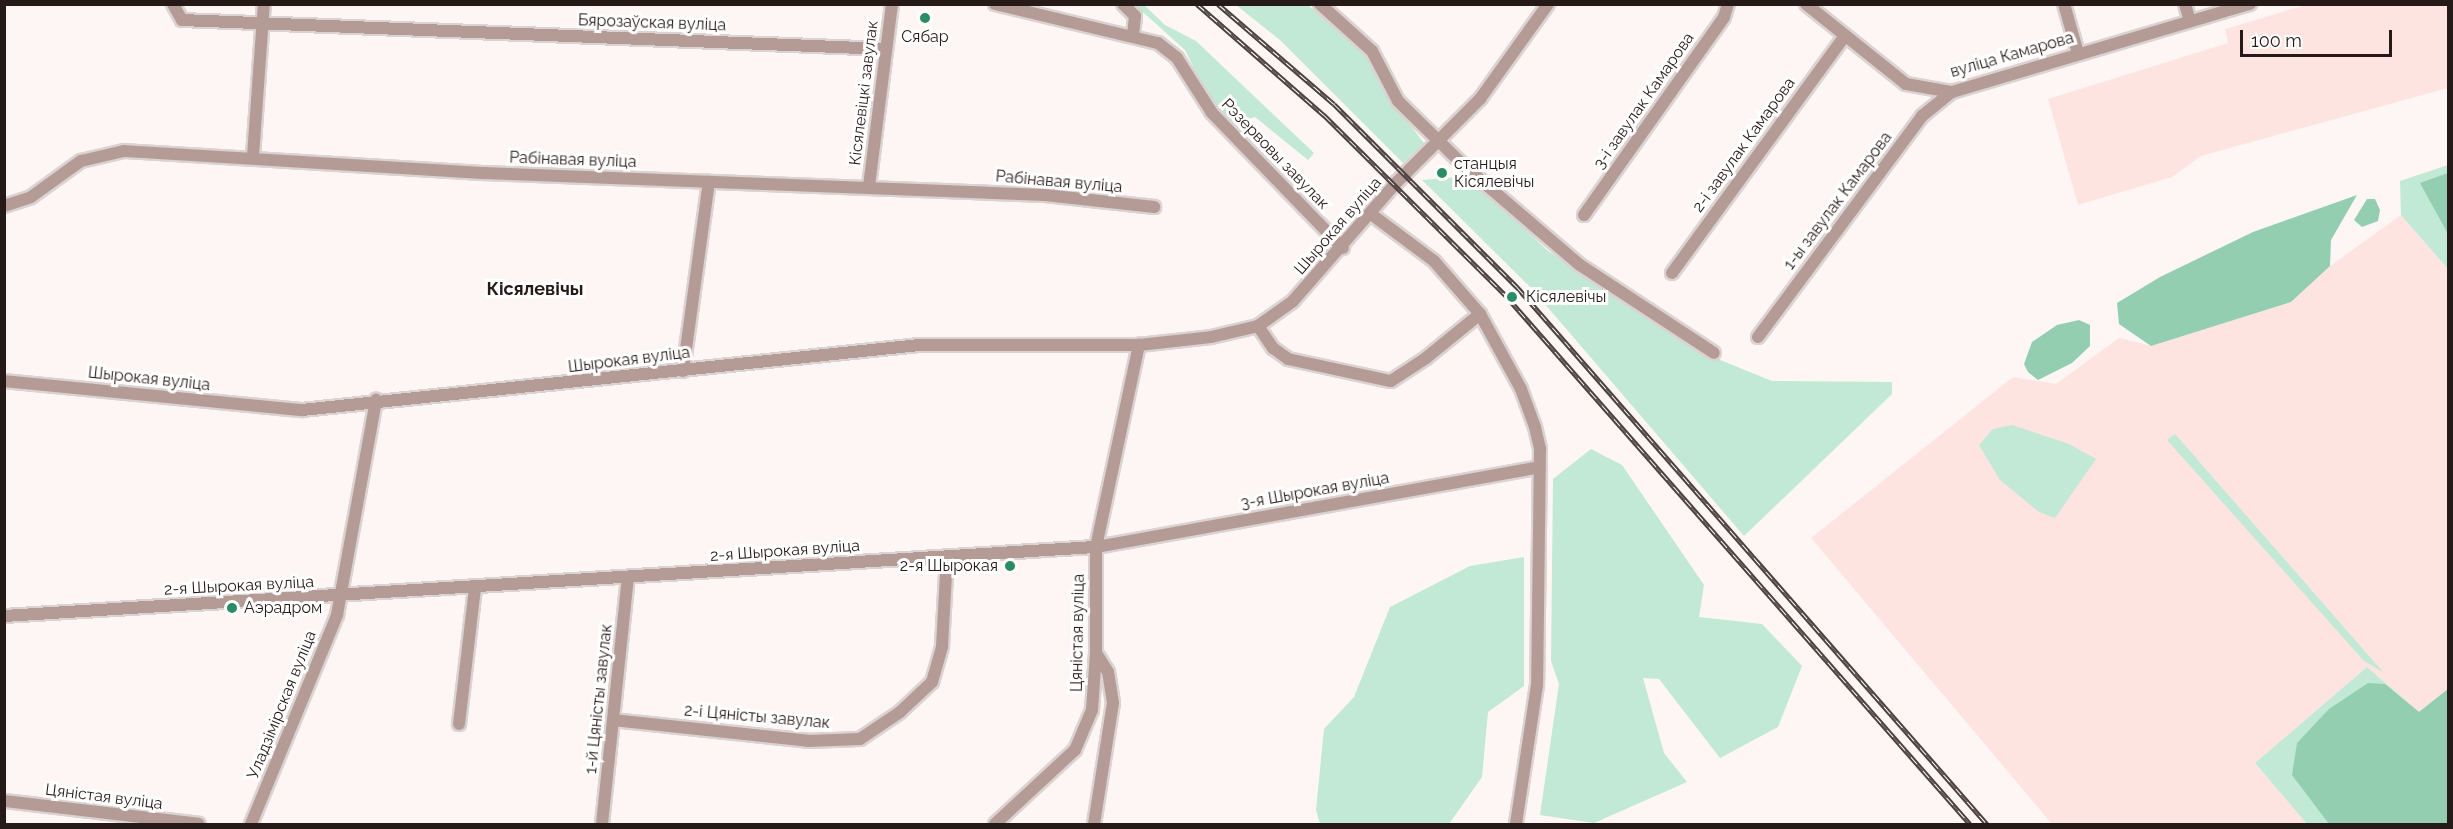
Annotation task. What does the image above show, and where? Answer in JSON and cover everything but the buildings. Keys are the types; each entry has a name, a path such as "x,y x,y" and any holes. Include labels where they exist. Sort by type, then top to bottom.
{"street":[{"name":"Бярозаўская вуліца","path":"173,4 182,20 886,48"},
{"path":"253,156 264,4"},
{"name":"Кісялевіцкі завулак","path":"869,186 891,4"},
{"name":"Рэзервовы завулак","path":"995,4 1134,35 1158,43 1177,58 1212,113 1343,248"},
{"path":"1123,4 1135,16 1134,35"},
{"path":"1320,4 1372,51 1398,101 1440,142 1580,265 1713,353"},
{"name":"3-і завулак Камарова","path":"1584,215 1724,17 1728,4"},
{"name":"вуліца Камарова","path":"1806,4 1844,37 1906,84 1952,92 2250,4"},
{"path":"2064,4 2078,53"},
{"path":"2185,4 2190,21"},
{"name":"Шырокая вуліца","path":"4,381 302,410 376,400 528,389 919,345 1138,345 1211,338 1257,326 1293,301 1343,248 1401,178 1440,142 1480,99 1544,6"},
{"name":"2-і завулак Камарова","path":"1672,273 1844,37"},
{"name":"1-ы завулак Камарова","path":"1758,337 1922,116 1952,92"},
{"name":"Рабінавая вуліца","path":"4,206 31,197 81,161 124,151 253,156 484,173 869,186 1045,195 1155,207"},
{"path":"683,370 709,182"},
{"path":"1371,214 1434,261 1480,314 1521,389 1536,427 1539,467 1537,685 1516,825"},
{"path":"1257,326 1273,348 1288,359 1391,381 1426,358 1480,314"},
{"name":"Цяністая вуліца","path":"995,825 1059,768 1083,738 1092,710 1096,653 1096,547 1138,345"},
{"name":"Уладзімірская вуліца","path":"251,825 337,615 339,596 357,516 376,400"},
{"name":"3-я Шырокая вуліца","path":"1096,547 1539,467"},
{"name":"2-я Шырокая вуліца","path":"4,616 1096,547"},
{"name":"2-і Цяністы завулак","path":"613,720 808,741 860,739 900,712 932,682 942,646 947,557"},
{"name":"1-й Цяністы завулак","path":"602,825 628,578"},
{"path":"459,724 475,587"},
{"path":"1094,825 1113,703 1108,672 1096,653"},
{"name":"Цяністая вуліца","path":"4,801 199,825"}],"shaded area":[{"path":"2309,4 2448,5 2448,88 2201,156 2172,177 2078,205 2048,99 2228,43 2225,29"},
{"path":"1135,5 1144,5 1165,25 1196,41 1314,153 1308,160 1255,117 1232,124 1210,101 1185,50"},
{"path":"1236,5 1308,5 1367,56 1387,95 1424,143 1403,163 1280,40"},
{"path":"2448,165 2448,269 2401,215 2400,181"},
{"path":"2448,173 2448,234 2420,183"},
{"path":"1469,176 1547,250 1693,349 1772,381 1892,382 1892,394 1744,536 1532,289 1422,180"},
{"path":"2357,195 2331,240 2330,266 2291,302 2151,346 2119,324 2117,303 2160,277 2253,232"},
{"path":"2367,199 2375,199 2380,210 2378,221 2362,227 2354,220"},
{"path":"2401,215 2448,269 2448,689 2419,712 2367,667 2255,763 2307,824 2052,824 1811,538 2013,377 2056,384 2119,338 2151,346 2291,302 2330,266"},
{"path":"2079,320 2090,325 2090,346 2072,363 2038,380 2028,372 2024,364 2032,342 2057,325"},
{"path":"2012,425 2069,444 2096,459 2055,518 2039,512 2000,480 1979,445 1993,429"},
{"path":"2175,434 2383,672 2364,661 2167,440"},
{"path":"1591,449 1622,465 1704,585 1699,617 1762,624 1802,666 1778,727 1720,758 1659,679 1643,678 1664,753 1687,782 1594,823 1540,815 1559,684 1551,661 1553,479"},
{"path":"1524,557 1524,686 1488,712 1482,777 1449,824 1320,824 1316,810 1324,729 1354,697 1390,607 1470,566"},
{"path":"2367,667 2419,712 2448,689 2448,824 2307,824 2255,763"},
{"path":"2368,683 2385,684 2419,712 2448,689 2448,824 2329,824 2292,775 2297,743 2329,709"}],"railway":[{"path":"1197,4 1324,115 1507,297 1970,824"},
{"path":"1218,4 1334,104 1517,287 1987,824"}],"place":[{"name":"Сябар","path":"925,18"},
{"name":"станцыя Кісялевічы","path":"1442,173"},
{"name":"Кісялевічы","path":"1512,297"},
{"name":"2-я Шырокая","path":"1010,566"},
{"name":"Аэрадром","path":"232,608"}],"district":[{"name":"Кісялевічы","path":"535,289"}]}
